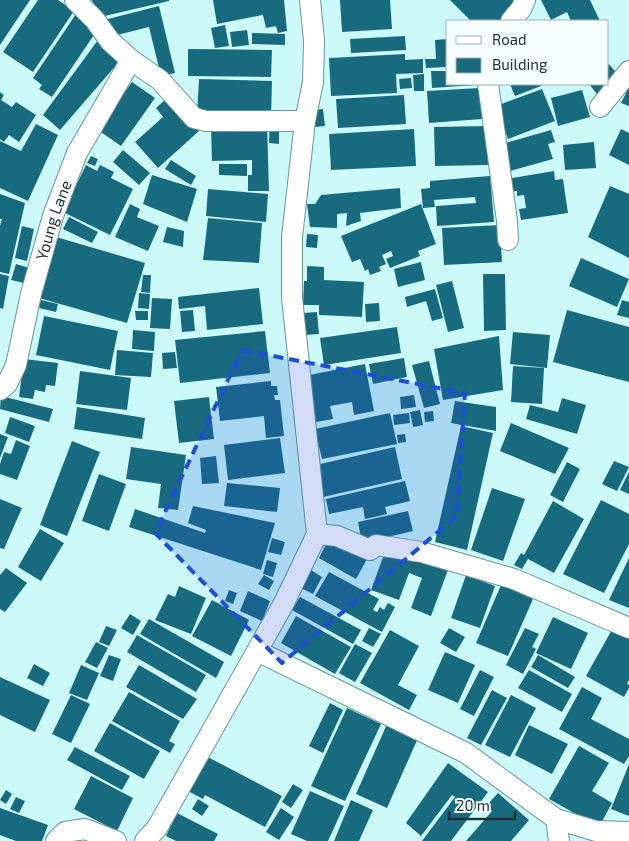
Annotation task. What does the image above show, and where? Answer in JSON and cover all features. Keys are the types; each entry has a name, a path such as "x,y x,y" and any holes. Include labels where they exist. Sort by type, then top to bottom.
{"street":[{"path":"74,0 95,20 110,41 160,80 194,118 206,121 305,121"},
{"path":"145,841 157,828 284,603 317,534 292,298 292,237 305,121 313,82 314,40 310,0"},
{"path":"513,20 525,0"},
{"name":"Young Lane","path":"0,390 7,384 16,365 31,294 53,216 77,153 132,60"},
{"path":"600,107 629,70"},
{"path":"488,85 508,240"},
{"path":"317,534 337,536 370,550 376,545 421,552 514,579 629,628"},
{"path":"257,651 466,753 556,818 596,831 629,832"},
{"path":"556,818 558,841"},
{"path":"56,841 65,832 85,829 116,841"}],"highlighted area":[{"path":"242,350 465,393 457,516 282,663 155,533"}],"building":[{"path":"0,0 30,0 0,45"},
{"path":"38,0 58,0 74,11 33,72 3,52"},
{"path":"92,0 169,0 169,1 96,18"},
{"path":"213,0 284,0 287,31 278,33 276,26 266,28 263,15 217,24"},
{"path":"340,0 390,0 392,29 342,32"},
{"path":"450,0 515,0 506,10 509,13 501,20 470,20"},
{"path":"541,0 590,0 600,20 571,20 567,12 551,20"},
{"path":"159,6 175,73 161,76 149,27 109,37 104,20"},
{"path":"76,14 98,29 52,97 39,89 42,85 33,78"},
{"path":"225,25 229,46 215,48 211,28"},
{"path":"247,30 249,45 232,47 230,32"},
{"path":"252,33 285,34 285,45 252,44"},
{"path":"405,36 406,50 351,53 350,39"},
{"path":"446,39 446,67 426,68 425,59 436,59 435,40"},
{"path":"98,40 118,63 60,130 43,115"},
{"path":"188,49 272,50 271,77 188,76"},
{"path":"405,54 405,60 423,59 423,73 396,74 397,93 331,96 329,58"},
{"path":"609,64 619,76 609,84"},
{"path":"431,71 446,71 446,85 475,85 432,88"},
{"path":"424,74 424,91 414,91 413,75"},
{"path":"411,78 412,88 400,89 399,79"},
{"path":"199,79 272,81 271,117 197,115"},
{"path":"132,82 155,98 121,146 98,130"},
{"path":"510,85 541,86 515,96"},
{"path":"590,85 608,85 597,94"},
{"path":"629,87 629,106 621,103"},
{"path":"480,88 482,119 429,123 427,91"},
{"path":"542,89 555,121 508,139 496,106"},
{"path":"582,90 590,117 558,126 551,98"},
{"path":"0,92 4,95 1,100 12,107 16,102 36,115 19,142 9,135 4,142 0,139"},
{"path":"404,95 406,124 338,128 336,99"},
{"path":"168,97 199,131 158,168 135,142 163,117 156,108"},
{"path":"323,109 325,126 315,127 313,110"},
{"path":"270,122 279,122 279,144 269,143"},
{"path":"36,124 58,135 28,201 0,188 0,141 21,151"},
{"path":"267,124 269,191 248,191 248,175 252,175 252,160 212,161 211,126"},
{"path":"487,126 488,165 435,166 434,127"},
{"path":"414,129 416,166 331,170 329,134"},
{"path":"621,129 629,133 629,165 609,155"},
{"path":"551,130 555,142 548,144 553,159 510,171 502,144"},
{"path":"594,142 596,168 565,170 563,145"},
{"path":"123,150 150,173 139,185 113,162"},
{"path":"91,156 98,159 95,166 87,163"},
{"path":"171,160 196,176 191,185 165,169"},
{"path":"219,164 247,164 247,176 219,175"},
{"path":"86,165 97,171 100,165 114,172 111,178 133,189 110,235 63,212"},
{"path":"554,171 555,180 563,179 568,213 521,220 519,209 526,208 524,195 517,196 517,191 509,192 506,179"},
{"path":"152,175 197,189 187,222 143,204"},
{"path":"490,176 494,222 437,226 436,206 476,203 475,197 434,200 435,207 423,208 421,189 430,188 430,181"},
{"path":"610,186 629,194 629,258 588,237"},
{"path":"400,188 401,208 360,213 361,221 346,226 347,213 337,214 337,228 310,227 307,204 315,204 321,195"},
{"path":"208,189 268,194 266,222 206,216"},
{"path":"0,194 25,203 9,274 0,272 0,226 2,219 0,219"},
{"path":"130,204 140,209 137,217 159,226 148,251 115,237"},
{"path":"421,204 436,244 418,251 420,256 390,268 386,259 393,256 391,251 382,255 386,264 379,267 381,271 370,275 368,269 365,271 360,259 352,262 341,236"},
{"path":"69,217 98,232 92,243 63,229"},
{"path":"208,218 262,223 259,263 203,260"},
{"path":"500,225 502,262 444,265 442,228"},
{"path":"22,226 34,229 27,261 15,258"},
{"path":"167,227 184,231 183,247 163,242"},
{"path":"307,234 318,235 317,248 306,247"},
{"path":"56,237 145,263 127,323 39,298"},
{"path":"581,258 629,279 617,307 569,286"},
{"path":"421,262 425,280 398,287 394,269"},
{"path":"16,264 33,269 29,284 11,280"},
{"path":"307,266 324,267 324,280 364,282 362,317 319,315 319,305 303,305 304,281 307,281"},
{"path":"0,274 9,276 3,309 0,308"},
{"path":"483,274 505,274 506,330 484,331"},
{"path":"143,275 151,275 150,293 141,292"},
{"path":"452,281 464,328 448,332 436,285"},
{"path":"259,288 263,324 207,330 205,306 179,309 178,297"},
{"path":"435,289 443,318 432,321 426,301 407,307 405,297"},
{"path":"139,293 150,294 149,309 138,308"},
{"path":"152,298 172,299 170,329 150,328"},
{"path":"41,300 58,304 56,312 39,308"},
{"path":"622,300 629,302 629,318 617,315"},
{"path":"379,303 380,321 366,322 365,304"},
{"path":"193,310 195,331 182,332 180,311"},
{"path":"567,310 629,327 629,382 553,362"},
{"path":"135,311 148,311 148,320 136,320"},
{"path":"317,312 319,334 304,335 303,313"},
{"path":"44,316 118,331 110,370 36,355"},
{"path":"397,327 401,353 324,365 320,338"},
{"path":"133,330 155,332 154,351 132,349"},
{"path":"265,331 270,373 180,383 175,340"},
{"path":"513,332 550,335 547,368 510,364"},
{"path":"499,336 503,390 443,400 434,349"},
{"path":"117,350 153,353 151,377 115,375"},
{"path":"175,352 177,368 163,369 162,353"},
{"path":"404,358 407,377 373,384 369,364"},
{"path":"24,359 58,363 55,386 46,385 45,392 35,390 33,399 19,397"},
{"path":"429,361 440,404 424,408 412,365"},
{"path":"365,364 374,411 354,415 352,402 330,406 333,419 316,422 309,375"},
{"path":"513,366 544,368 542,404 511,402"},
{"path":"80,371 131,378 127,410 76,404"},
{"path":"271,381 271,386 277,386 278,395 274,395 275,400 280,400 284,436 266,438 264,416 220,421 216,387"},
{"path":"414,395 416,407 401,409 400,397"},
{"path":"1,396 53,409 49,422 0,409"},
{"path":"209,397 214,439 179,443 174,401"},
{"path":"562,398 586,405 577,434 526,419 530,405 558,412"},
{"path":"455,401 496,407 496,431 451,423"},
{"path":"77,407 145,418 142,439 74,429"},
{"path":"420,410 423,425 413,427 410,412"},
{"path":"433,411 434,421 425,422 424,412"},
{"path":"390,413 397,444 322,459 315,429"},
{"path":"409,413 410,423 394,425 393,415"},
{"path":"10,417 35,426 29,442 5,433"},
{"path":"511,423 569,448 555,474 500,451"},
{"path":"461,426 493,433 467,550 435,542"},
{"path":"0,434 8,437 0,458"},
{"path":"405,434 406,442 398,443 397,435"},
{"path":"280,438 285,473 228,480 224,445"},
{"path":"16,440 30,446 17,480 0,474 0,464 4,452 11,454"},
{"path":"72,441 100,452 67,536 40,525"},
{"path":"131,447 186,455 178,510 158,508 161,484 126,479"},
{"path":"395,447 402,479 323,497 316,465"},
{"path":"216,456 219,483 202,484 200,458"},
{"path":"614,461 629,467 617,491 602,484"},
{"path":"567,462 580,469 563,502 550,495"},
{"path":"629,472 629,494 620,490"},
{"path":"99,474 126,484 109,531 82,521"},
{"path":"405,481 410,501 385,507 387,514 365,519 363,507 329,514 326,499"},
{"path":"227,483 280,488 277,512 224,506"},
{"path":"492,488 525,499 503,561 471,550"},
{"path":"0,499 22,508 4,549 0,548"},
{"path":"601,500 629,514 629,544 604,593 563,574"},
{"path":"553,501 584,519 554,573 528,559 522,569 514,565 521,553 524,555"},
{"path":"193,506 275,523 261,570 129,527 135,509 205,533 206,530 188,523"},
{"path":"408,511 413,531 362,543 358,522"},
{"path":"40,529 64,543 41,581 18,567"},
{"path":"272,538 285,542 281,555 268,552"},
{"path":"329,538 367,559 356,579 319,558"},
{"path":"386,549 448,570 431,616 411,608 422,578 409,573 399,600 371,590"},
{"path":"629,558 629,608 609,600"},
{"path":"267,560 277,563 273,577 263,574"},
{"path":"6,568 27,583 5,612 0,609 0,575"},
{"path":"311,570 322,577 313,594 301,588"},
{"path":"329,572 379,599 373,610 377,612 380,607 384,610 388,603 395,607 382,632 315,596"},
{"path":"264,575 274,581 269,590 258,584"},
{"path":"466,575 495,586 480,628 451,618"},
{"path":"501,585 533,599 508,656 476,643"},
{"path":"179,586 206,598 191,634 155,620 168,594 175,597"},
{"path":"229,590 237,593 233,604 225,601"},
{"path":"248,591 270,601 262,621 240,611"},
{"path":"300,597 361,630 353,644 292,610"},
{"path":"212,600 249,620 231,656 192,636"},
{"path":"130,614 141,621 133,635 121,628"},
{"path":"296,616 351,647 335,674 281,643"},
{"path":"553,617 588,633 571,669 536,653"},
{"path":"149,619 224,662 216,678 140,634"},
{"path":"106,626 117,630 109,646 99,642"},
{"path":"614,626 629,634 629,680 627,684 629,688 624,697 586,676"},
{"path":"369,628 381,634 373,647 362,641"},
{"path":"449,628 465,637 456,652 440,643"},
{"path":"525,628 539,634 532,647 536,649 523,674 506,665"},
{"path":"390,630 419,646 398,685 417,695 409,710 360,683"},
{"path":"137,635 206,675 196,692 127,652"},
{"path":"96,642 108,648 97,668 85,662"},
{"path":"355,644 372,653 355,682 339,673"},
{"path":"445,652 475,665 458,703 428,690"},
{"path":"109,655 121,659 113,681 100,676"},
{"path":"538,655 575,677 568,688 531,667"},
{"path":"34,664 50,673 43,686 27,678"},
{"path":"81,665 99,673 87,700 69,693"},
{"path":"139,665 197,699 183,719 126,687"},
{"path":"480,670 494,677 474,716 460,709"},
{"path":"529,670 572,694 562,712 518,688"},
{"path":"0,677 50,700 35,732 0,715"},
{"path":"582,687 602,698 591,719 629,739 629,756 624,764 559,729"},
{"path":"492,690 507,698 481,745 467,738"},
{"path":"129,692 180,721 169,741 175,744 170,753 112,721"},
{"path":"71,695 90,704 71,743 52,734"},
{"path":"511,695 536,708 510,757 485,745"},
{"path":"330,703 343,710 323,753 309,746"},
{"path":"347,708 381,724 345,801 311,786"},
{"path":"110,723 160,751 144,779 94,751"},
{"path":"387,724 418,738 387,808 356,794"},
{"path":"529,725 568,744 552,774 515,755"},
{"path":"579,746 609,763 592,791 612,803 599,827 549,799"},
{"path":"75,747 130,776 122,790 67,760"},
{"path":"204,755 282,796 265,827 205,795 203,799 186,790"},
{"path":"448,763 488,792 451,841 422,841 455,797 452,795 421,836 406,823"},
{"path":"629,764 629,816 611,809"},
{"path":"91,776 133,798 117,831 74,809"},
{"path":"293,784 303,790 291,808 282,802"},
{"path":"6,790 12,794 6,804 0,800"},
{"path":"310,791 344,806 328,841 307,841 291,834"},
{"path":"498,793 529,820 511,841 466,841 492,811 486,806"},
{"path":"16,797 25,801 19,813 10,809"},
{"path":"198,799 209,806 202,816 192,809"},
{"path":"351,800 373,810 359,841 334,841"},
{"path":"0,808 48,825 42,841 16,841 0,835"},
{"path":"281,808 294,817 279,840 266,832"},
{"path":"177,813 218,834 214,841 176,841 166,836"}]}
